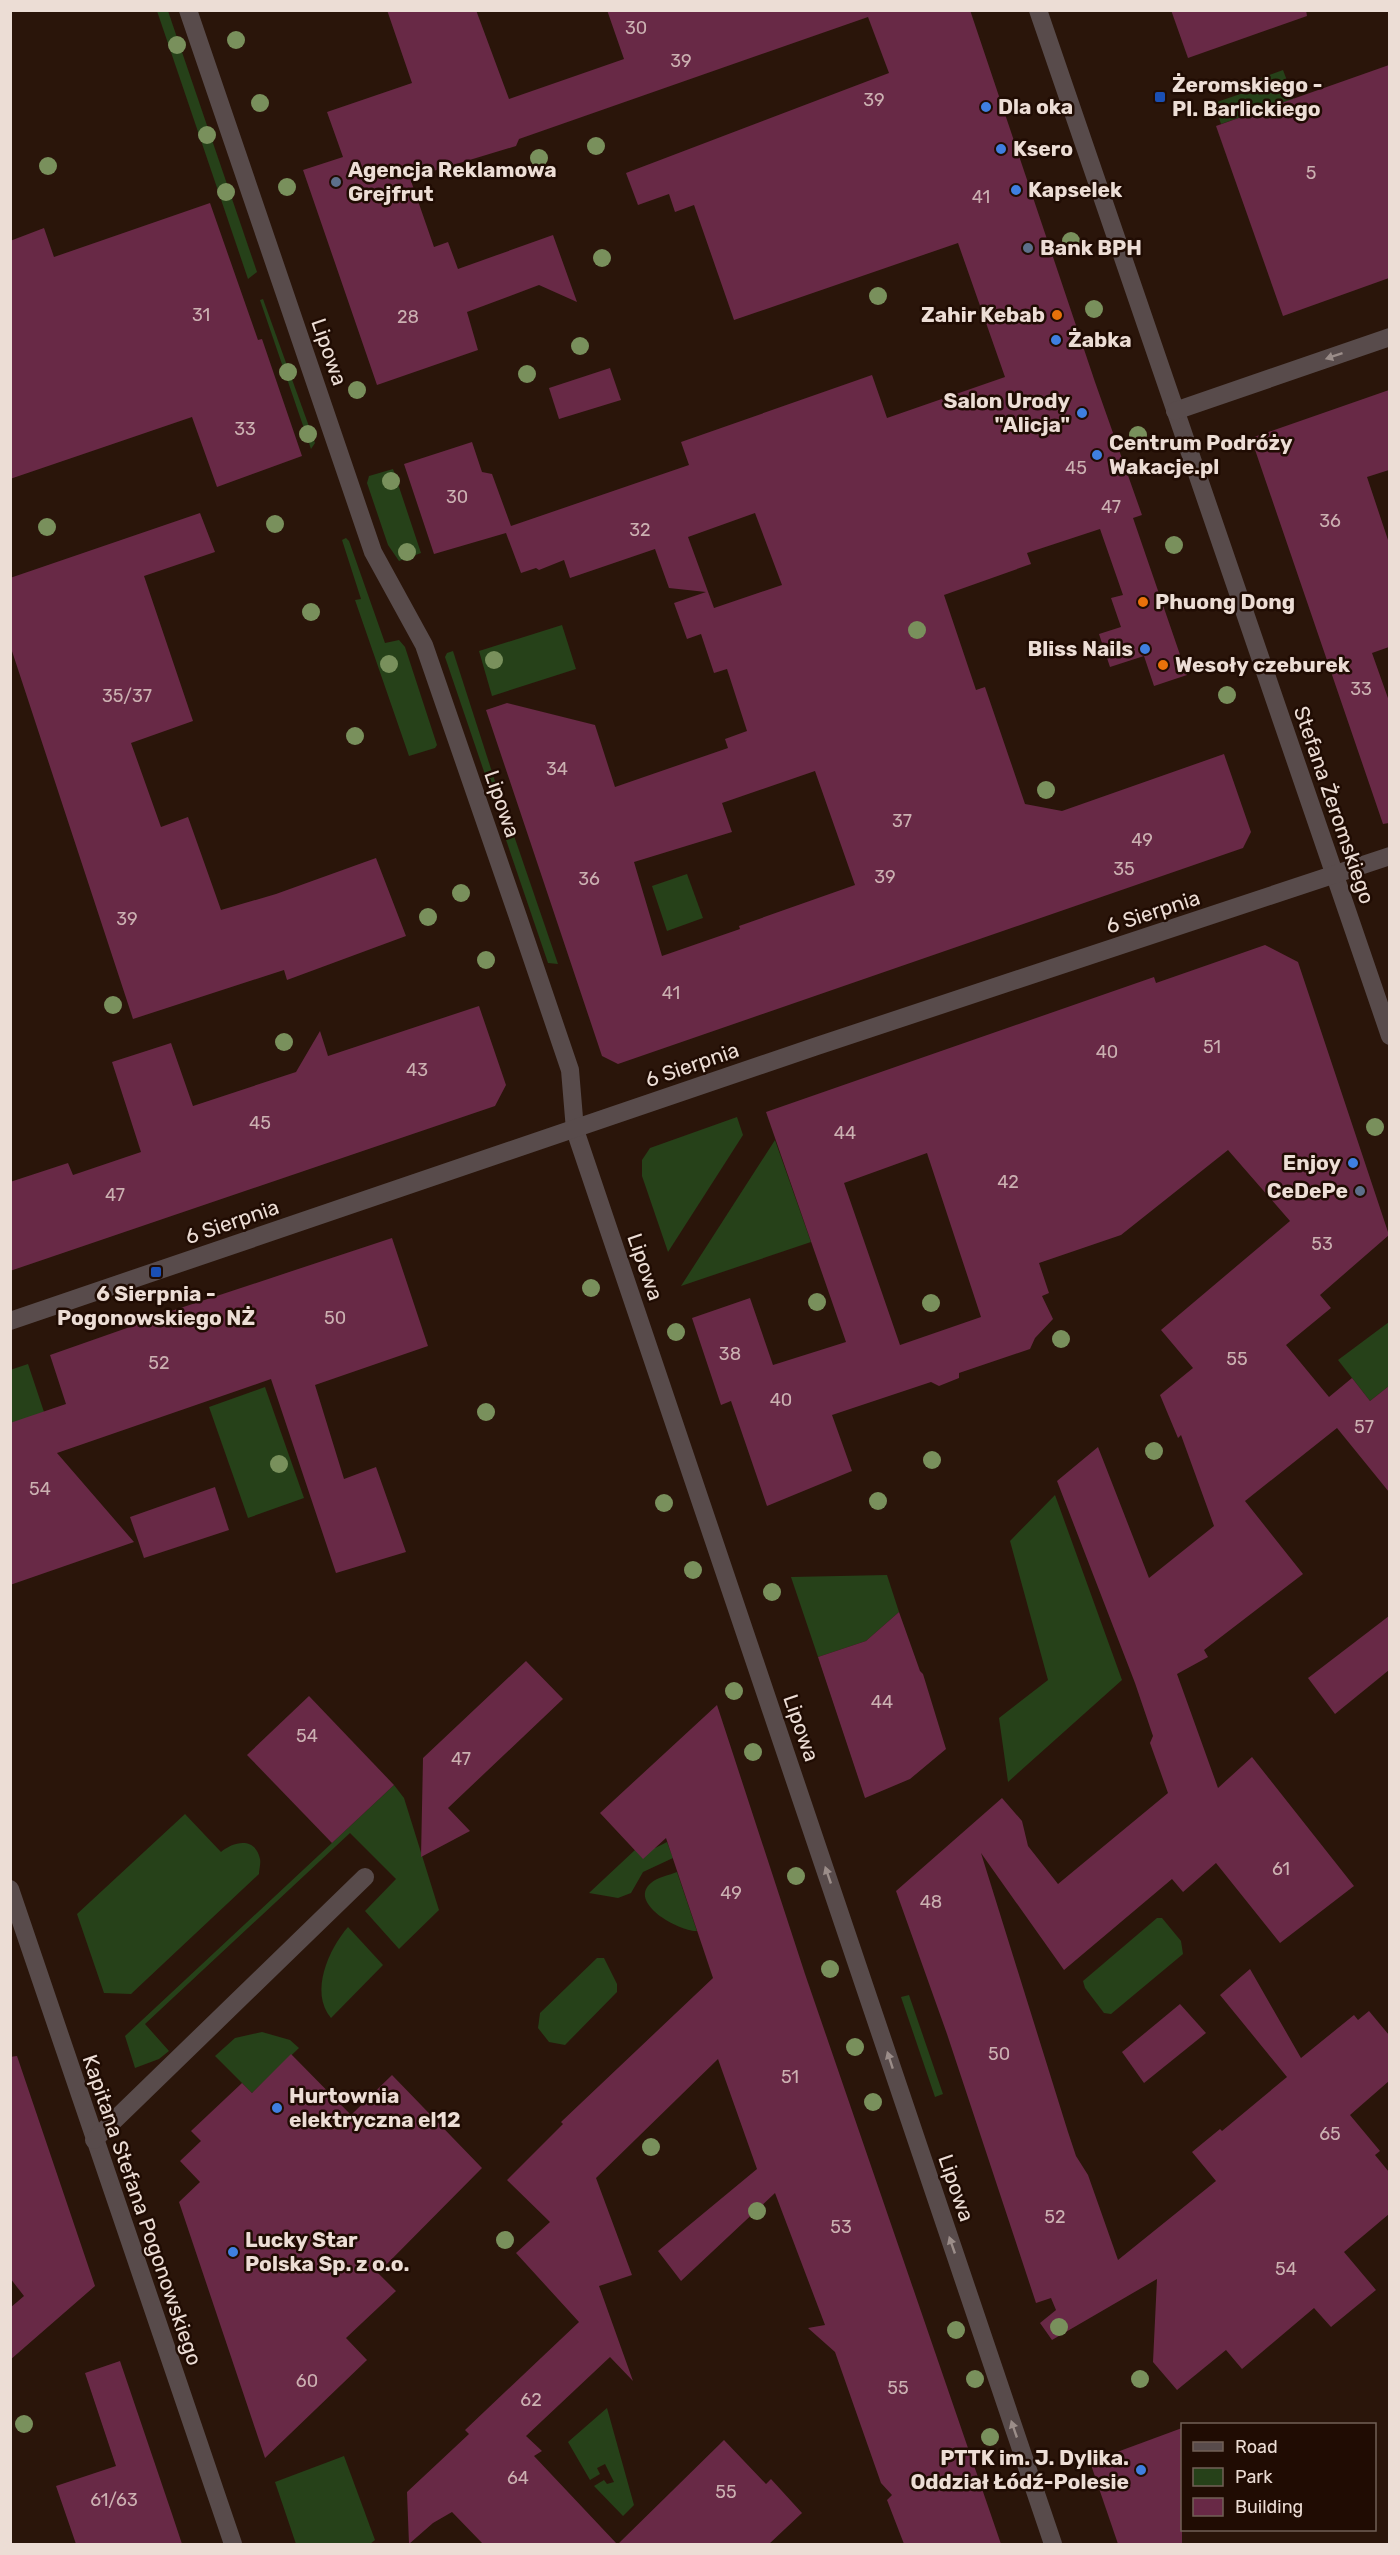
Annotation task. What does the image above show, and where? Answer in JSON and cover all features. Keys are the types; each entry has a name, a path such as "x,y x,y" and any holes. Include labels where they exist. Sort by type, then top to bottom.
{"street":[{"name":"Lipowa","path":"188,10 373,552 424,645 518,914 570,1070 575,1130 1053,2544"},
{"name":"Stefana Żeromskiego","path":"1038,10 1389,1036"},
{"path":"1175,411 1389,337"},
{"name":"6 Sierpnia","path":"10,1321 845,1036 1335,876 1389,856"},
{"path":"94,2140 364,1877"},
{"name":"Kapitana Stefana Pogonowskiego","path":"10,1889 233,2544"}],"green space":[{"path":"157,11 168,11 257,272 248,279"},
{"path":"1283,70 1294,99 1221,124 1214,103 1246,92 1255,80"},
{"path":"263,299 315,443 311,449 260,300"},
{"path":"393,469 421,553 399,561 388,545 367,483 369,476"},
{"path":"346,538 385,643 399,640 405,647 437,745 435,748 409,756 355,600 361,599 342,540"},
{"path":"562,625 576,669 492,696 479,651"},
{"path":"453,651 502,803 499,804 494,801 445,657 447,653"},
{"path":"510,824 558,964 548,963 503,831"},
{"path":"687,874 703,918 667,931 652,886"},
{"path":"737,1117 743,1135 668,1252 642,1176 642,1160 650,1148"},
{"path":"775,1140 811,1242 681,1286"},
{"path":"1389,1322 1389,1386 1370,1401 1338,1360"},
{"path":"28,1364 44,1412 11,1424 10,1370"},
{"path":"265,1387 304,1498 248,1518 209,1407"},
{"path":"1055,1495 1122,1680 1008,1782 999,1718 1048,1680 1010,1541"},
{"path":"887,1575 899,1612 866,1641 818,1657 791,1577"},
{"path":"394,1785 404,1798 439,1910 399,1949 365,1911 396,1879 350,1833 145,2024 169,2051 159,2059 135,2068 125,2036"},
{"path":"185,1814 221,1852 243,1843 253,1847 260,1859 259,1874 131,1994 104,1993 77,1914"},
{"path":"667,1842 673,1858 643,1872 631,1893 618,1898 589,1893 635,1850 655,1848"},
{"path":"677,1872 697,1931 669,1922 651,1907 646,1899 645,1891 651,1883"},
{"path":"1157,1918 1162,1918 1181,1941 1183,1954 1111,2014 1104,2013 1085,1988 1083,1981"},
{"path":"348,1927 383,1965 331,2018 322,1996 324,1971 334,1947"},
{"path":"597,1958 604,1958 617,1984 617,1992 565,2045 549,2042 538,2028 540,2013"},
{"path":"909,1995 943,2094 935,2097 901,1997"},
{"path":"262,2032 290,2040 299,2048 252,2093 215,2056 235,2038"},
{"path":"607,2408 634,2505 623,2516 594,2486 604,2480 607,2484 614,2482 605,2464 597,2468 600,2474 590,2480 568,2442"},
{"path":"344,2456 375,2540 370,2544 296,2544 275,2482"}],"building":[{"path":"387,10 476,10 509,99 624,59 607,10 970,10 1142,515 1133,518 1187,675 1154,686 1144,656 1110,667 1099,634 1121,627 1111,598 1123,595 1100,529 1027,553 1031,564 944,595 976,690 985,687 1025,804 1062,811 1224,754 1251,832 1243,848 618,1064 602,1056 486,710 507,703 595,725 615,787 728,748 725,739 747,731 727,669 714,673 701,634 687,639 674,603 706,592 669,588 655,549 570,578 564,560 539,570 536,568 521,573 506,533 434,554 404,464 472,442 482,472 492,474 511,526 689,465 681,442 872,375 887,418 1005,377 958,243 734,320 694,205 675,212 669,194 638,205 626,173 889,73 868,17 519,139 516,146 410,178 434,247 448,242 458,269 553,235 577,302 539,285 467,312 478,350 377,385 303,170 343,157 327,112 412,83","holes":["755,513 782,585 714,608 688,537","815,771 855,885 662,956 634,862 732,832 722,803"]},
{"path":"1171,10 1306,10 1307,16 1188,58"},
{"path":"1389,65 1389,278 1283,316 1216,126"},
{"path":"210,203 258,340 262,339 302,456 217,487 192,417 10,479 10,241 44,228 54,257"},
{"path":"610,368 621,400 559,419 549,388"},
{"path":"1389,390 1389,470 1367,477 1389,543 1389,647 1372,653 1389,701 1389,823 1383,824 1251,438"},
{"path":"200,513 215,552 144,576 193,721 131,743 161,827 188,817 221,910 276,894 376,858 406,936 287,980 284,970 133,1019 10,645 10,578"},
{"path":"1265,945 1298,962 1389,1235 1320,1295 1331,1308 1286,1345 1329,1397 1352,1378 1370,1401 1389,1386 1389,1492 1337,1428 1245,1501 1303,1574 1204,1650 1208,1657 1177,1674 1218,1788 1252,1757 1354,1886 1280,1943 1216,1863 1183,1892 1172,1879 1064,1970 981,1853 1076,2156 1088,2175 1118,2260 1216,2181 1192,2152 1220,2129 1222,2131 1287,2077 1220,1995 1250,1969 1301,2058 1354,2015 1358,2020 1369,2011 1389,2035 1389,2081 1350,2115 1380,2151 1375,2155 1389,2172 1389,2214 1344,2252 1376,2290 1331,2327 1314,2308 1242,2369 1226,2350 1177,2390 1153,2362 1157,2279 1052,2340 1040,2323 1056,2310 1051,2298 1036,2303 947,2034 896,1891 1002,1798 1022,1821 1028,1846 1058,1884 1168,1793 1150,1743 1153,1736 1135,1683 1057,1481 1098,1447 1149,1578 1214,1526 1181,1435 1178,1438 1160,1395 1193,1368 1161,1330 1290,1221 1228,1150 1121,1235 1039,1263 1049,1293 1042,1296 1053,1319 1035,1338 1030,1349 959,1373 959,1378 939,1386 931,1382 832,1415 852,1471 767,1506 731,1401 721,1405 692,1318 750,1298 773,1365 846,1342 766,1112 1154,977 1156,983","holes":["927,1153 981,1317 900,1345 844,1183"]},
{"path":"479,1006 506,1085 495,1106 10,1271 10,1182 68,1163 73,1175 141,1152 112,1062 171,1043 193,1106 296,1072 320,1031 328,1056"},
{"path":"392,1238 428,1346 315,1385 344,1479 376,1467 406,1552 336,1573 271,1379 57,1453 134,1542 10,1585 10,1423 66,1404 50,1355 144,1322 144,1320"},
{"path":"215,1487 229,1530 144,1558 130,1517"},
{"path":"899,1612 923,1674 946,1749 910,1779 865,1798 818,1657 866,1641"},
{"path":"1389,1616 1389,1670 1335,1714 1308,1678"},
{"path":"526,1661 563,1699 448,1808 470,1831 421,1857 423,1758"},
{"path":"309,1696 394,1785 332,1843 247,1755"},
{"path":"717,1705 805,1974 1001,2544 904,2544 887,2500 892,2495 881,2483 835,2352 808,2328 825,2325 775,2193 681,2281 658,2251 757,2169 718,2059 596,2178 632,2275 599,2286 633,2381 610,2357 526,2436 542,2451 534,2456 617,2544 483,2544 452,2512 433,2523 409,2544 407,2492 469,2434 465,2430 579,2322 516,2253 550,2222 507,2180 563,2124 561,2122 713,1978 666,1838 643,1859 600,1813"},
{"path":"1180,2004 1206,2033 1144,2083 1122,2052"},
{"path":"291,2054 351,2115 392,2075 482,2168 378,2273 396,2291 346,2338 367,2360 265,2458 179,2202 200,2182 180,2161 201,2141 191,2131 242,2083 252,2093"},
{"path":"17,2056 95,2286 10,2360 10,2308 24,2296 10,2278 10,2057"},
{"path":"120,2361 182,2544 76,2544 56,2486 116,2466 85,2373"},
{"path":"1181,2428 1182,2544 1118,2544 1090,2462"},
{"path":"724,2440 766,2484 771,2479 802,2513 769,2544 618,2544"}],"place":[{"name":"Żeromskiego - Pl. Barlickiego","path":"1160,97"},
{"name":"Dla oka","path":"986,107"},
{"name":"Ksero","path":"1001,149"},
{"name":"Agencja Reklamowa Grejfrut","path":"336,182"},
{"name":"Kapselek","path":"1016,190"},
{"name":"Bank BPH","path":"1028,248"},
{"name":"Zahir Kebab","path":"1057,315"},
{"name":"Żabka","path":"1056,340"},
{"name":"Salon Urody \"Alicja\"","path":"1082,413"},
{"name":"Centrum Podróży Wakacje.pl","path":"1097,455"},
{"name":"Phuong Dong","path":"1143,602"},
{"name":"Bliss Nails","path":"1145,649"},
{"name":"Wesoły czeburek","path":"1163,665"},
{"name":"Enjoy","path":"1353,1163"},
{"name":"CeDePe","path":"1360,1191"},
{"name":"6 Sierpnia - Pogonowskiego NŻ","path":"156,1272"},
{"name":"Hurtownia elektryczna el12","path":"277,2108"},
{"name":"Lucky Star Polska Sp. z o.o.","path":"233,2252"},
{"name":"PTTK im. J. Dylika. Oddział Łódź-Polesie","path":"1141,2470"}]}
